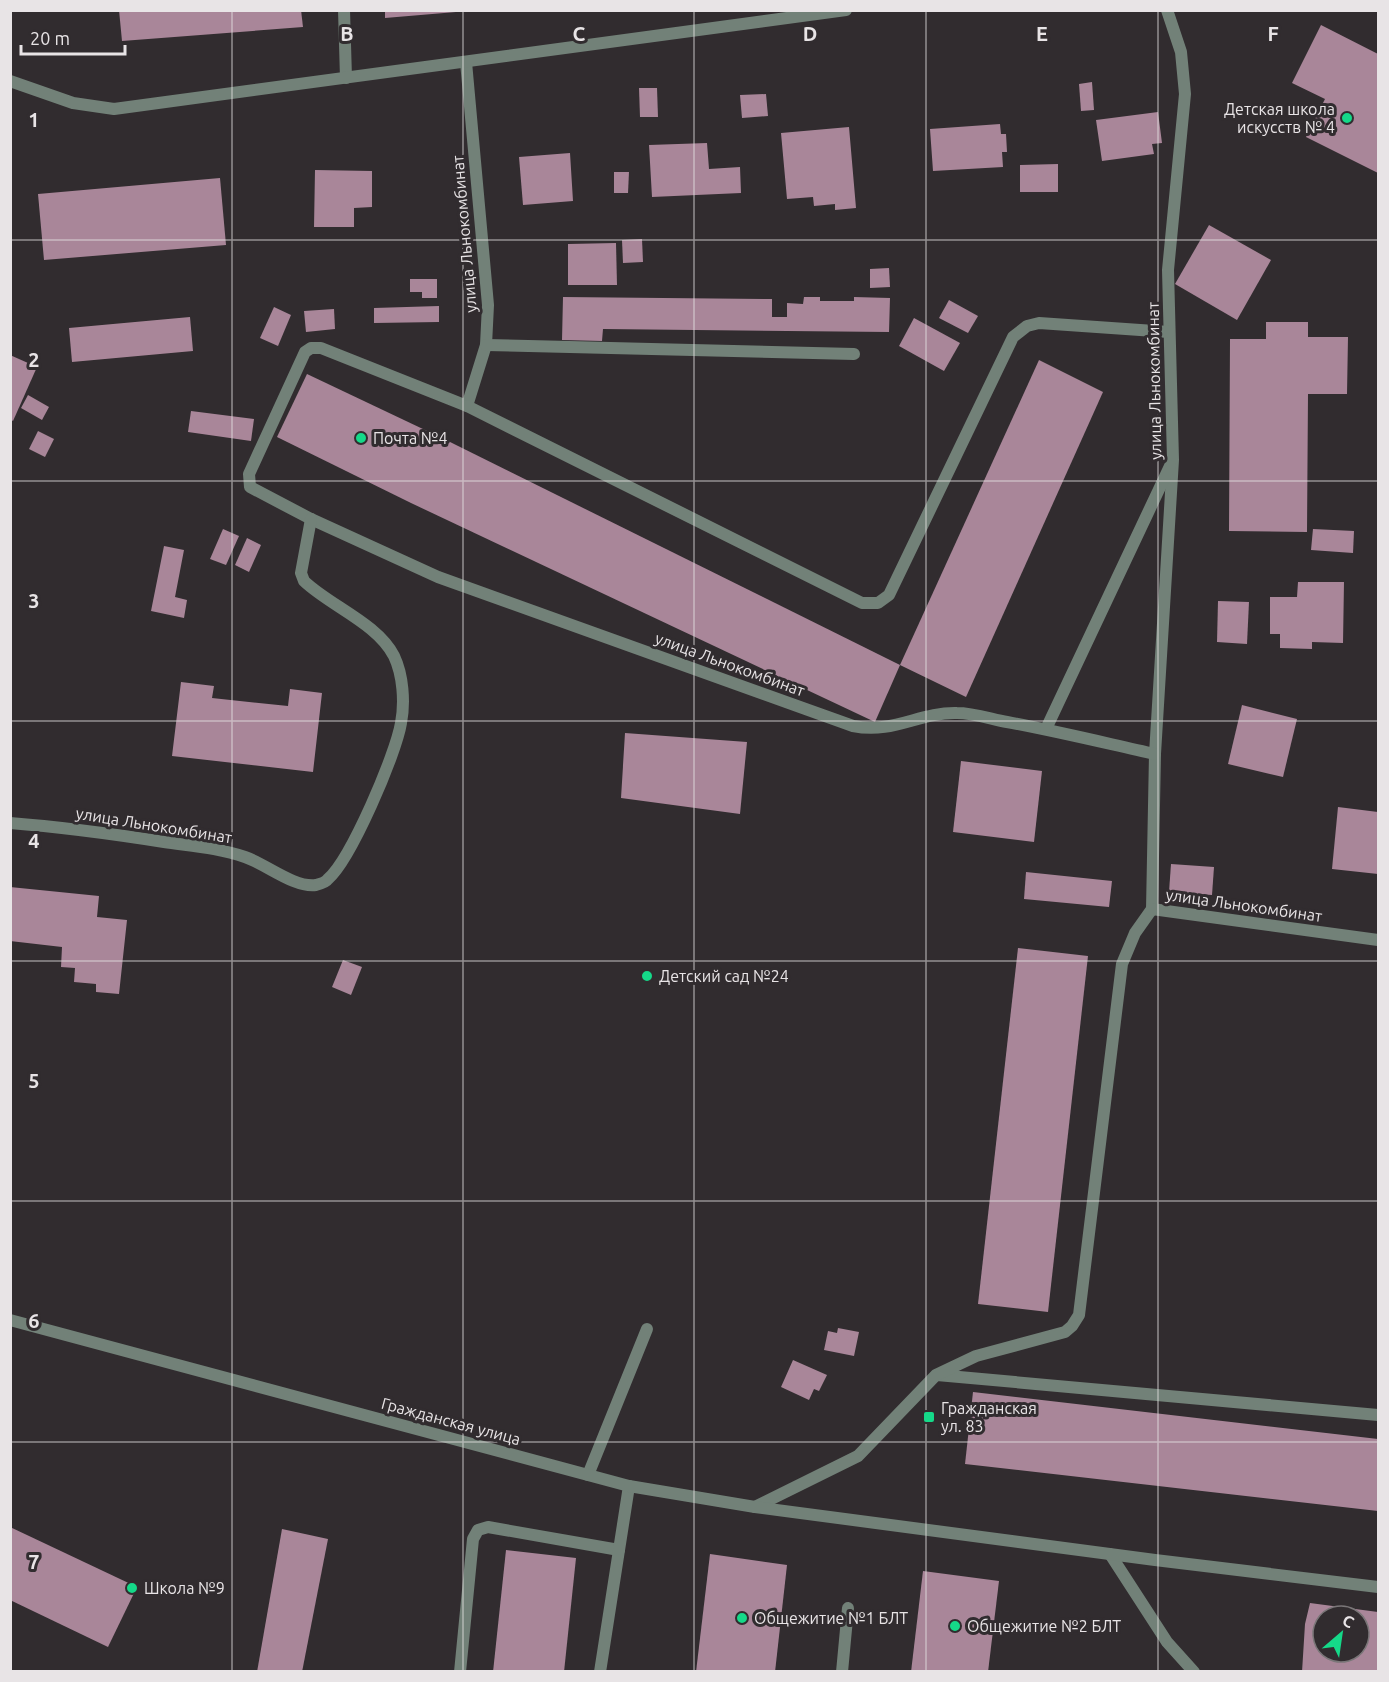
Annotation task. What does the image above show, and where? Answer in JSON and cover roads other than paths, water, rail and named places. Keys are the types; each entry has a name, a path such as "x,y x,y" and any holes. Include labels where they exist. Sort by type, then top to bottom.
{"street":[{"path":"344,10 346,78"},
{"path":"10,81 72,103 114,109 846,10"},
{"name":"улица Льнокомбинат","path":"1167,10 1181,52 1185,94 1168,270 1173,460 1155,754 1152,909 1378,940"},
{"name":"улица Льнокомбинат","path":"466,62 488,305 486,345 467,406 321,348 311,348 306,352 248,479 250,487 311,519 438,577 853,726 868,729 886,728 929,716 958,713 1046,729 1155,754"},
{"path":"467,406 862,603 878,603 889,595 1013,337 1027,326 1039,323 1169,332"},
{"path":"486,345 854,354"},
{"path":"1046,729 1173,460"},
{"name":"улица Льнокомбинат","path":"10,823 75,828 220,850 245,857 285,877 303,883 315,885 327,881 345,858 390,761 401,723 402,684 399,667 387,644 304,581 301,573 311,519"},
{"path":"755,1507 858,1456 936,1375 976,1356 1065,1332 1072,1326 1079,1315 1122,964 1135,933 1152,909"},
{"name":"Гражданская улица","path":"10,1320 629,1486 755,1507 1378,1587"},
{"path":"588,1475 646,1329"},
{"path":"936,1375 1378,1415"},
{"path":"600,1671 629,1486"},
{"path":"460,1671 472,1539 478,1530 488,1527 620,1550"},
{"path":"1110,1554 1167,1642 1194,1671"},
{"path":"842,1671 848,1608"}],"place":[{"name":"Детская школа искусств № 4","path":"1347,118"},
{"name":"Почта №4","path":"361,438"},
{"name":"Детский сад №24","path":"647,976"},
{"name":"Гражданская ул. 83","path":"929,1417"},
{"name":"Школа №9","path":"132,1588"},
{"name":"Общежитие №1 БЛТ","path":"742,1618"},
{"name":"Общежитие №2 БЛТ","path":"955,1626"}]}
